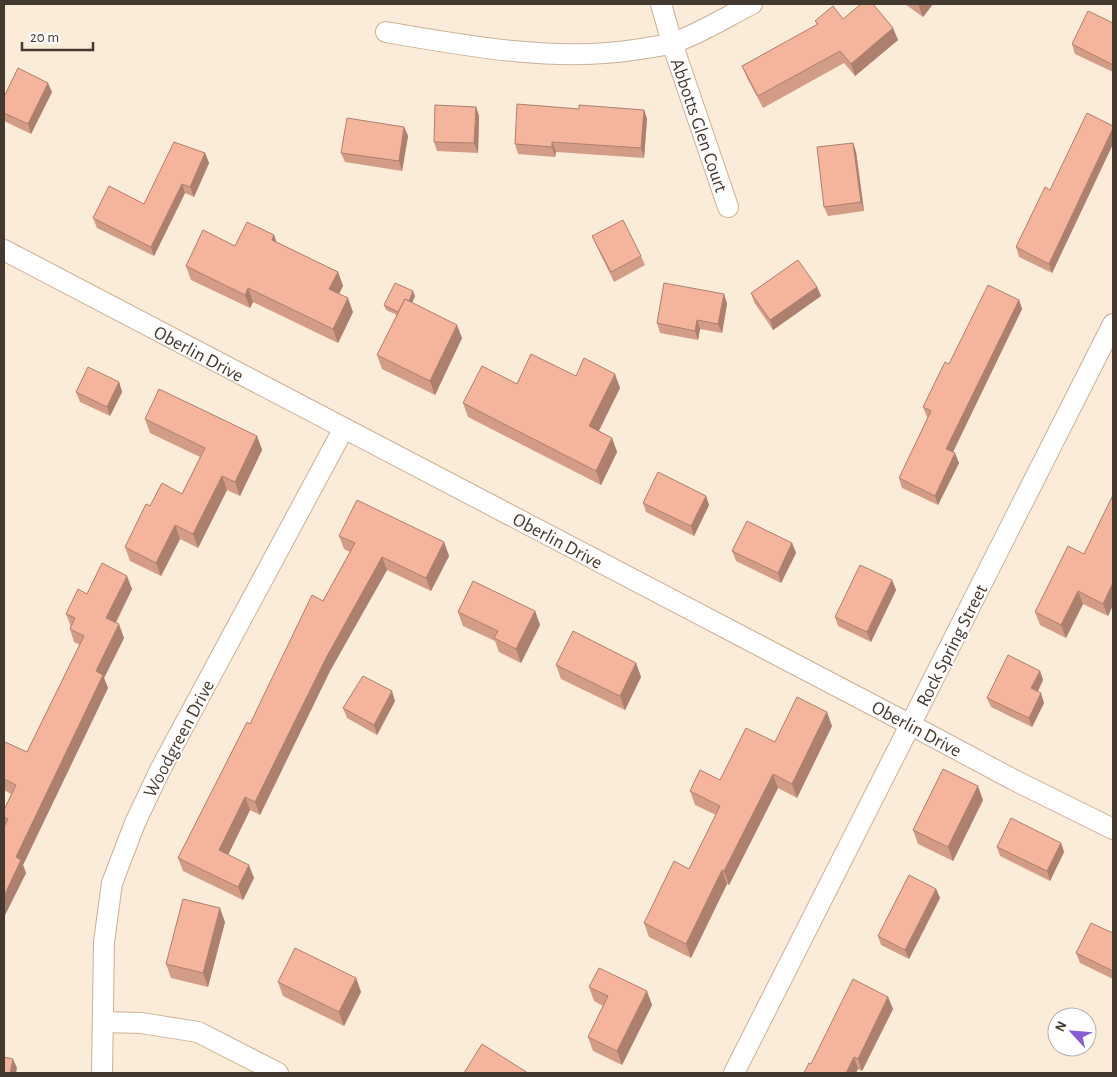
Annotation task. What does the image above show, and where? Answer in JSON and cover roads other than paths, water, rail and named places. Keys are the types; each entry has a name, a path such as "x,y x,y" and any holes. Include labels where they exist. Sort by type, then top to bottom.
{"street":[{"name":"Abbotts Glen Court","path":"661,4 672,43 728,207"},
{"path":"386,32 473,47 562,53 620,52 672,43 752,4"},
{"name":"Oberlin Drive","path":"4,250 1014,780 1113,829"},
{"name":"Rock Spring Street","path":"734,1073 912,725 1113,324"},
{"name":"Woodgreen Drive","path":"102,1073 104,942 112,883 135,823 160,770 344,428"},
{"path":"103,1022 141,1023 198,1032 278,1073"}]}
